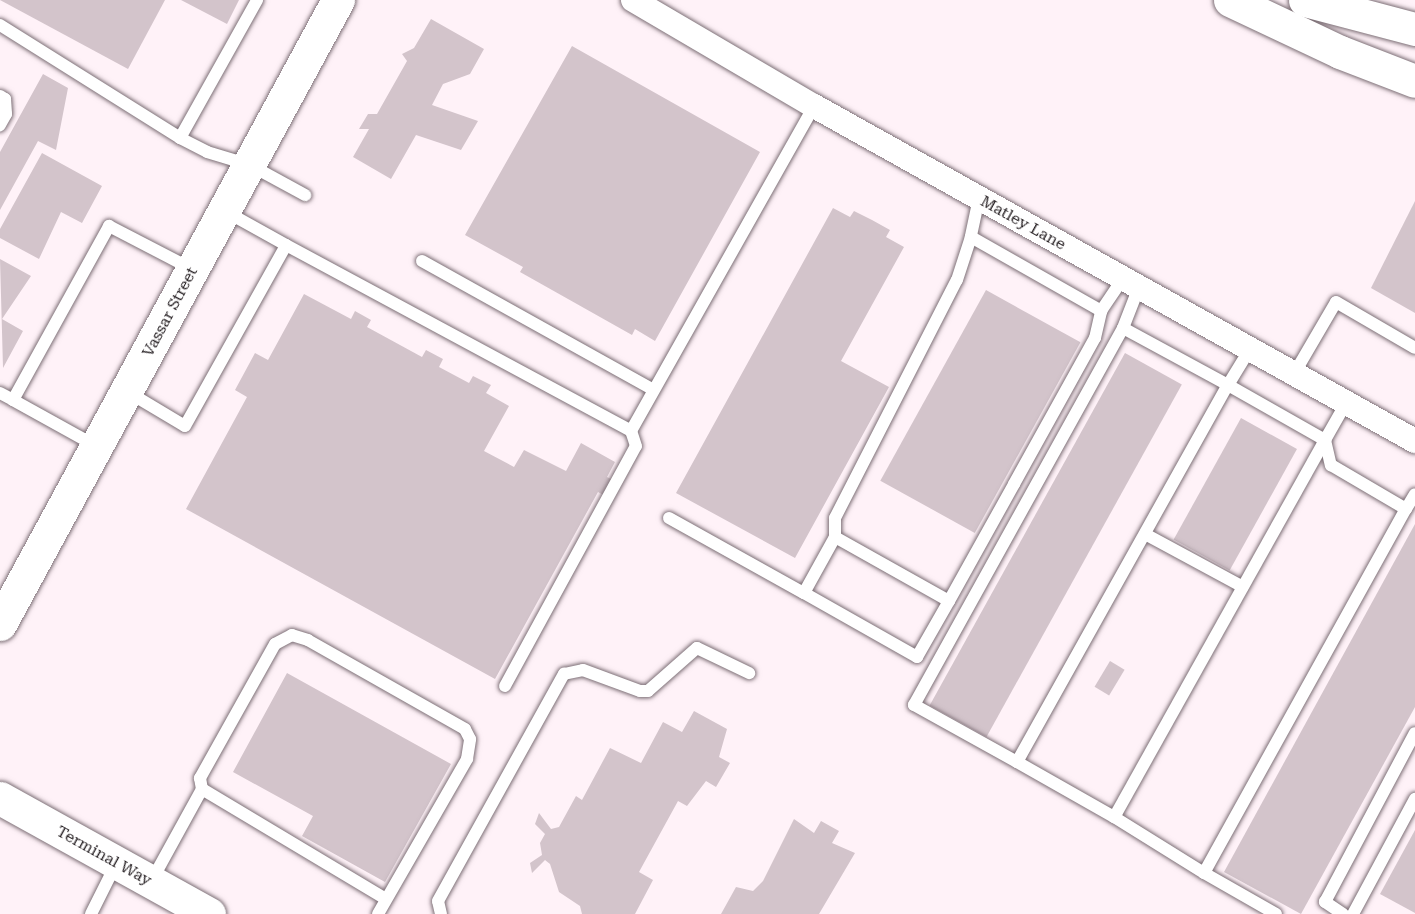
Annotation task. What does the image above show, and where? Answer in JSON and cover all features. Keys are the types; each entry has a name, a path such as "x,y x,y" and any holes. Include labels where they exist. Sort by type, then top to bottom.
{"main road":[{"name":"Vassar Street","path":"0,624 338,0"},
{"path":"1230,0 1340,52 1415,81"},
{"path":"1305,0 1415,29"},
{"name":"Terminal Way","path":"0,798 209,914"}],"street":[{"name":"Matley Lane","path":"633,0 814,106 1415,441"}],"lane":[{"path":"180,138 257,0"},
{"path":"0,26 180,138 207,152 250,165 305,195"},
{"path":"0,96 5,99 6,114 0,124"},
{"path":"631,431 814,106"},
{"path":"804,593 835,537 835,518 957,280 971,237 979,198"},
{"path":"225,211 631,431 636,446 505,686"},
{"path":"13,400 109,226 193,270"},
{"path":"971,237 1101,311"},
{"path":"127,392 185,426 286,245"},
{"path":"422,261 654,390"},
{"path":"669,518 917,657 1095,338 1101,311 1131,283"},
{"path":"1131,283 1123,328 914,705 1114,817 1204,873 1276,914"},
{"path":"1294,374 1336,302 1415,348"},
{"path":"1123,328 1325,440 1331,465 1406,509"},
{"path":"1017,762 1250,349"},
{"path":"0,393 97,447"},
{"path":"1114,817 1346,403"},
{"path":"1204,873 1415,494"},
{"path":"1145,534 1243,587"},
{"path":"835,537 949,601"},
{"path":"151,882 201,789 200,778 275,644 292,635 308,640 465,729 470,739 467,759 378,914"},
{"path":"441,914 438,901 564,674 583,670 640,691 648,690 697,648 749,673"},
{"path":"1317,914 1415,733"},
{"path":"201,789 386,898"},
{"path":"1353,914 1415,799"},
{"path":"91,914 117,862"},
{"path":"1325,902 1343,914"}],"building":[{"path":"0,0 165,0 128,69"},
{"path":"181,0 239,0 227,24"},
{"path":"431,19 484,49 470,74 443,84 432,105 478,121 461,150 416,135 391,179 353,157 369,129 359,129 368,114 377,114 407,61 402,54 414,48"},
{"path":"572,46 760,152 655,341 635,329 632,335 520,272 523,267 465,235"},
{"path":"43,74 68,88 56,150 38,141 0,210 0,152"},
{"path":"42,153 102,186 82,223 61,212 39,259 0,238 0,229"},
{"path":"1415,201 1415,313 1371,288"},
{"path":"833,208 850,217 854,211 872,220 890,230 886,237 904,247 841,361 889,387 795,558 676,493"},
{"path":"0,259 31,276 2,319 23,331 3,368"},
{"path":"986,290 1080,342 975,533 880,481"},
{"path":"304,294 351,319 355,311 371,320 367,327 422,357 426,350 443,359 439,367 469,383 473,376 491,385 486,393 509,406 484,451 514,467 524,450 566,471 581,443 615,462 607,477 615,481 607,497 598,492 495,679 186,509 247,397 235,390 255,353 268,360"},
{"path":"1125,353 1182,385 986,737 930,705"},
{"path":"1241,418 1297,449 1230,571 1174,540"},
{"path":"1415,524 1415,707 1301,914 1224,872"},
{"path":"1110,661 1125,670 1109,695 1095,687"},
{"path":"287,673 451,764 385,882 302,836 313,816 233,772"},
{"path":"694,711 727,729 719,757 730,763 716,787 706,781 687,806 678,801 639,872 653,880 635,914 582,914 580,906 559,892 550,864 545,860 532,873 530,863 542,855 540,843 545,834 535,824 539,813 551,829 559,827 576,796 582,800 610,748 641,763 663,722 682,732"},
{"path":"794,819 814,833 821,821 839,831 832,843 855,853 819,914 721,914 736,887 753,891 763,881"},
{"path":"1415,830 1415,913 1380,894"}]}
